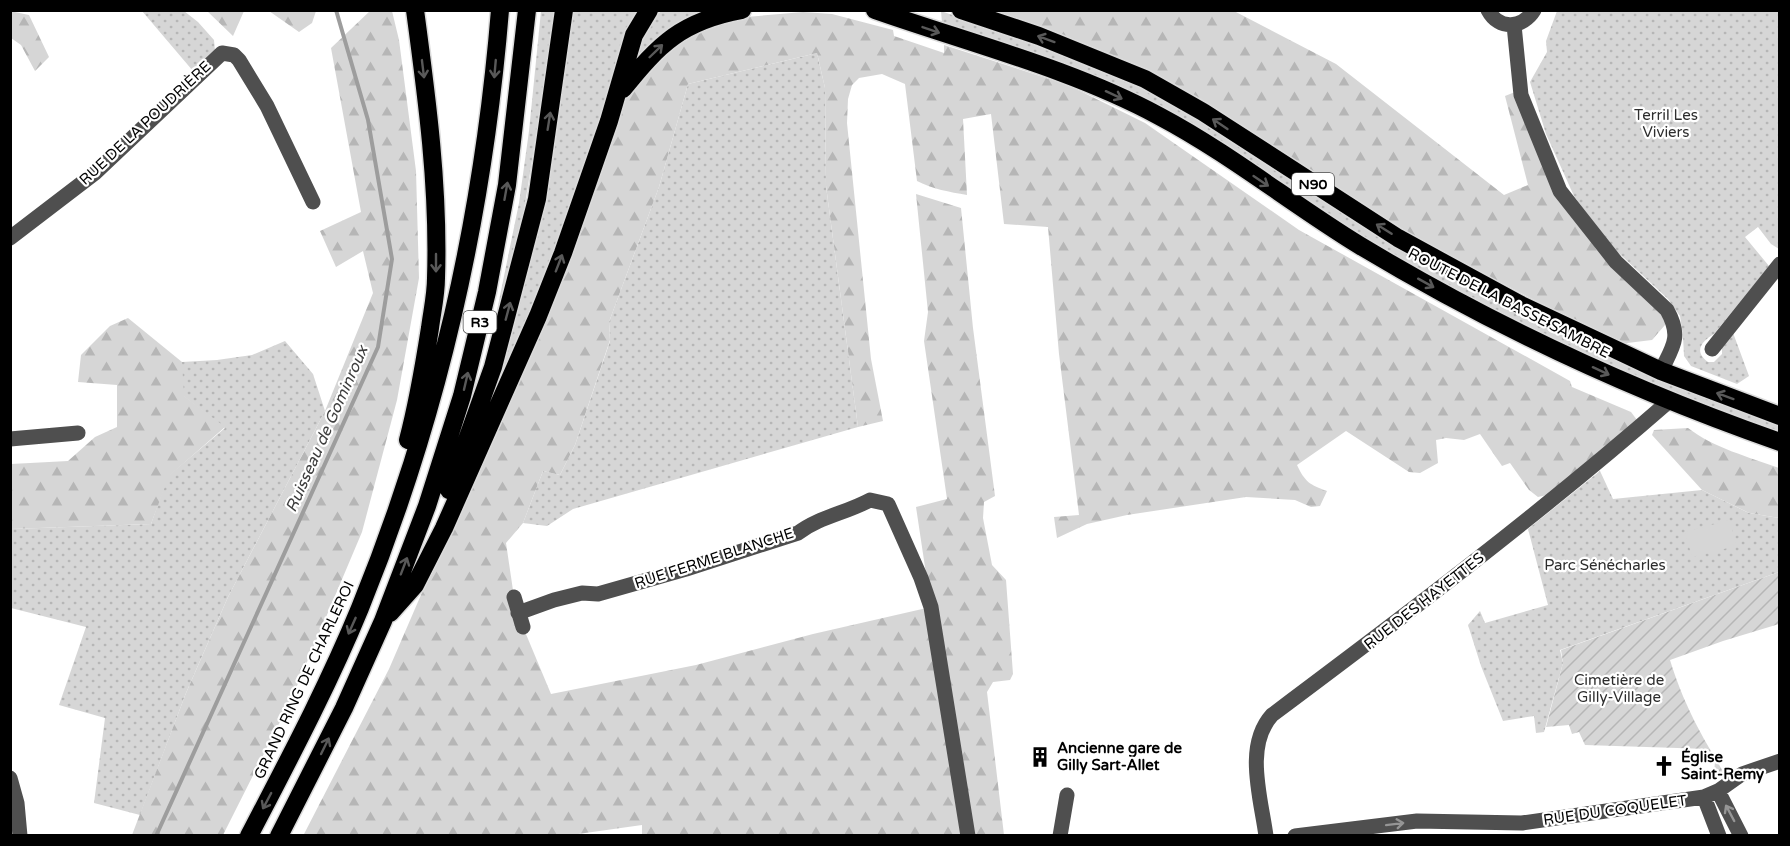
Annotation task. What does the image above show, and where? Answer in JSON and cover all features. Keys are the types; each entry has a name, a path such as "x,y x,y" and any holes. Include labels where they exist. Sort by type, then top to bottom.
{"highway":[{"path":"403,493 403,458 414,417 436,281 436,199 428,110 415,10"},
{"name":"GRAND RING DE CHARLEROI","path":"249,836 321,695 360,608 403,493 436,388 461,288 481,180 495,79 500,10"},
{"name":"R3","path":"279,836 344,708 383,621 427,506 462,396 487,292 507,185 527,10"},
{"path":"416,585 494,367 513,295 537,199 564,10"},
{"path":"383,621 416,585 444,528 538,316 563,254 618,96 634,35 649,10"},
{"path":"618,96 653,53 686,27 706,19 742,10"},
{"name":"ROUTE DE LA BASSE SAMBRE","path":"875,10 1045,68 1093,86 1158,116 1203,142 1359,244 1467,306 1557,351 1668,402 1779,442"},
{"name":"ROUTE DE LA BASSE SAMBRE","path":"960,10 1039,36 1145,79 1203,112 1398,238 1519,304 1661,371 1779,416"}],"street":[{"path":"1488,10 1497,21 1505,25 1514,25 1529,18 1534,10"},
{"path":"1514,25 1521,95 1560,191 1616,262 1667,310 1676,329 1676,340 1661,371"},
{"name":"RUE DE LA POUDRIÈRE","path":"10,238 95,173 222,53 234,55 239,60 267,106 313,202"},
{"path":"1712,349 1779,264"},
{"name":"RUE DES HAYETTES","path":"1266,836 1255,756 1266,723 1272,715 1429,598 1541,510 1598,464 1668,402"},
{"path":"10,439 78,433"},
{"name":"RUE FERME BLANCHE","path":"513,597 520,620 573,595 609,591 798,533 810,523 870,500 888,504 921,578 931,607 968,836"},
{"path":"1711,794 1742,774 1779,762"},
{"path":"10,778 18,803 20,836"},
{"path":"1711,794 1719,836"},
{"path":"1711,794 1741,836"},
{"name":"RUE DU COQUELET","path":"1295,836 1417,821 1525,829 1711,794"},
{"path":"1060,836 1067,795"}],"green space":[{"path":"371,10 392,11 399,40 416,171 419,278 397,400 362,532 291,700 223,835 132,835 186,693 228,597 325,411 373,293 363,251 336,267 320,231 361,212 331,48"},
{"path":"10,11 29,15 49,57 35,71 21,45 11,38"},
{"path":"142,11 184,11 198,22 214,40 215,51 193,71"},
{"path":"207,11 244,11 233,36"},
{"path":"269,11 316,11 312,23 299,32"},
{"path":"541,11 556,11 554,25 518,247 486,364 519,203"},
{"path":"573,11 643,11 555,259 497,387 546,194"},
{"path":"661,11 725,11 638,64 629,62 645,27"},
{"path":"941,11 1102,68 1158,92 1333,207 1429,264 1779,422 1779,437 1682,401 1493,312 1319,212 1249,164 1001,43 942,23"},
{"path":"983,11 1234,11 1336,64 1504,195 1528,185 1505,96 1515,92 1574,208 1671,318 1652,340 1619,344 1432,247 1151,74 1088,45"},
{"name":"Terril Les Viviers","path":"1557,11 1779,11 1779,249 1771,244 1758,227 1745,237 1769,266 1714,334 1703,343 1700,350 1703,358 1708,362 1714,362 1722,354 1722,345 1732,330 1749,376 1737,384 1691,366 1684,356 1680,316 1668,299 1609,244 1574,196 1546,134 1530,82 1547,52 1546,41"},
{"path":"803,12 832,14 893,30 894,36 944,53 944,45 1068,85 1145,123 1299,230 1570,381 1572,387 1631,412 1637,420 1547,495 1538,497 1529,490 1510,463 1502,466 1480,434 1464,440 1446,438 1436,440 1438,463 1420,473 1409,472 1346,431 1297,465 1309,482 1327,491 1320,506 1311,507 1295,500 1246,497 1127,515 1087,524 1057,538 1054,517 1079,515 1059,354 1048,227 1004,224 991,114 963,119 967,195 947,191 917,181 905,84 882,74 859,78 852,85 848,99 847,123 871,359 883,421 858,427 826,186 825,88 817,53 688,84 659,187 609,322 610,340 575,445 560,475 543,471 523,523 506,543 514,597 523,627 551,694 696,665 813,634 931,607 916,507 947,499 924,341 928,312 916,194 961,208 973,328 995,496 984,502 983,518 992,565 1006,580 1013,674 1010,680 993,682 987,692 1004,835 642,836 642,825 564,836 303,836 389,669 474,472 606,142 632,85 660,55 692,32 734,18"},
{"path":"817,53 825,88 826,186 858,427 573,509 547,526 523,523 543,471 560,475 575,445 610,341 609,322 659,187 688,84"},
{"path":"128,318 182,362 184,396 225,427 169,476 151,524 11,529 11,464 68,461 95,437 117,427 117,385 78,382 81,355 110,326"},
{"path":"285,341 313,374 325,411 228,597 186,693 140,815 94,803 105,718 59,705 86,627 11,608 11,529 151,524 168,476 225,428 182,395 182,362 252,355"},
{"path":"1688,428 1720,447 1779,468 1779,518 1749,513 1702,490 1652,435 1654,430"},
{"name":"Parc Sénécharles","path":"1600,471 1613,499 1702,490 1749,513 1779,518 1779,572 1560,650 1563,663 1544,732 1536,733 1534,716 1503,721 1481,666 1468,625 1480,611 1485,623 1548,605 1528,529"},
{"path":"1730,520 1736,546 1692,557 1685,532"},
{"name":"Cimetière de Gilly-Village","path":"1779,572 1779,624 1670,660 1693,718 1724,773 1714,775 1715,761 1708,749 1585,745 1579,732 1572,734 1569,725 1546,727 1563,663 1561,650"}],"waterway":[{"name":"Ruisseau de Gominroux","path":"156,836 378,347 392,259 368,120 336,10"}],"place":[{"name":"Ancienne gare de Gilly Sart-Allet","path":"1040,757"},
{"name":"Église Saint-Remy","path":"1664,766"}]}
